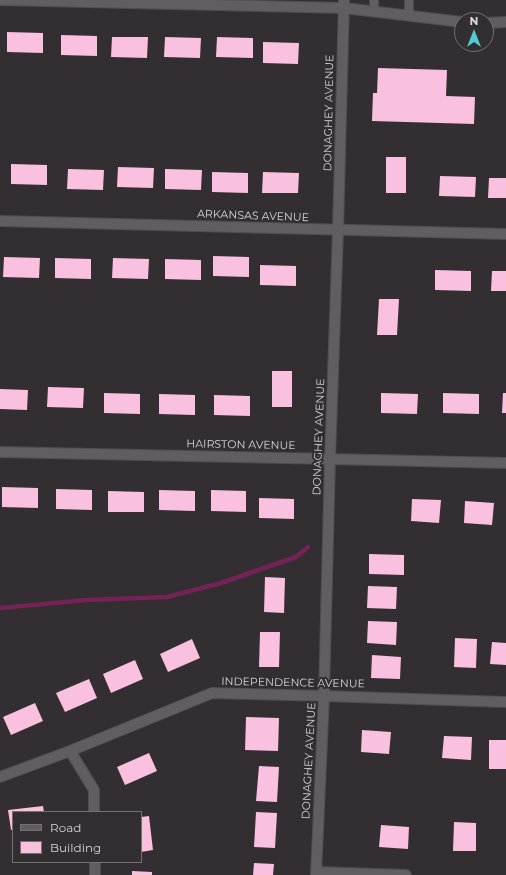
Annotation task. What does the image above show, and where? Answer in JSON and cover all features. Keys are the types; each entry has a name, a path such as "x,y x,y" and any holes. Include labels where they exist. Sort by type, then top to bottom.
{"street":[{"path":"0,0 344,4 374,12 454,21"},
{"name":"DONAGHEY AVENUE","path":"316,873 324,696 344,4"},
{"path":"494,22 506,22"},
{"name":"ARKANSAS AVENUE","path":"0,221 506,234"},
{"name":"HAIRSTON AVENUE","path":"0,452 506,463"},
{"name":"INDEPENDENCE AVENUE","path":"0,777 70,751 212,693 506,702"},
{"path":"70,751 94,790 94,811"},
{"path":"95,863 95,875"},
{"path":"316,873 406,875"}],"lane":[{"path":"374,0 374,12"},
{"path":"409,0 409,16"}],"building":[{"path":"7,32 43,33 43,53 7,52"},
{"path":"61,35 97,36 97,56 61,55"},
{"path":"112,37 148,37 147,58 111,57"},
{"path":"165,37 201,38 200,58 164,57"},
{"path":"217,37 253,38 253,58 216,57"},
{"path":"263,42 299,43 298,64 263,63"},
{"path":"378,68 447,70 446,96 475,97 474,124 372,121 373,93 377,93"},
{"path":"386,157 406,157 406,193 386,193"},
{"path":"11,164 47,165 47,185 11,184"},
{"path":"118,167 154,168 153,188 117,187"},
{"path":"68,169 104,170 103,190 67,189"},
{"path":"165,169 202,170 201,190 165,189"},
{"path":"212,172 248,173 248,193 212,192"},
{"path":"263,172 299,173 298,193 262,193"},
{"path":"440,176 476,177 475,197 439,196"},
{"path":"489,178 506,178 506,198 488,198"},
{"path":"213,256 249,257 249,277 213,276"},
{"path":"4,257 40,258 39,278 3,277"},
{"path":"55,258 91,259 91,279 55,278"},
{"path":"113,258 149,259 148,279 112,278"},
{"path":"165,259 201,260 201,280 165,279"},
{"path":"260,265 296,266 296,286 260,285"},
{"path":"435,270 471,271 471,291 435,290"},
{"path":"492,271 506,271 506,291 491,291"},
{"path":"379,299 399,299 397,335 377,335"},
{"path":"272,371 292,371 292,407 272,407"},
{"path":"48,387 84,388 83,408 47,407"},
{"path":"0,389 28,390 27,410 0,409"},
{"path":"104,393 140,394 140,414 104,413"},
{"path":"381,393 418,394 417,414 381,413"},
{"path":"443,393 479,394 479,414 443,413"},
{"path":"503,393 506,393 506,413 502,413"},
{"path":"159,394 195,395 195,415 159,414"},
{"path":"214,395 250,396 250,416 214,415"},
{"path":"2,487 38,488 38,508 2,507"},
{"path":"56,489 92,490 92,510 56,509"},
{"path":"159,490 195,491 195,511 159,510"},
{"path":"211,490 246,491 246,512 211,511"},
{"path":"108,491 144,492 144,512 108,512"},
{"path":"259,498 294,499 294,519 259,518"},
{"path":"412,499 441,500 439,523 411,521"},
{"path":"465,501 494,503 492,525 464,523"},
{"path":"369,554 404,555 404,575 369,574"},
{"path":"265,577 285,578 284,613 264,612"},
{"path":"368,586 397,587 396,609 367,608"},
{"path":"368,621 397,622 396,645 367,643"},
{"path":"260,632 280,632 279,667 259,667"},
{"path":"455,638 477,639 476,668 454,667"},
{"path":"192,639 200,658 168,672 160,654"},
{"path":"492,642 506,643 506,665 490,664"},
{"path":"372,655 401,657 400,679 371,678"},
{"path":"135,660 143,679 111,693 103,674"},
{"path":"89,679 97,698 65,712 56,693"},
{"path":"35,703 43,721 11,735 3,717"},
{"path":"246,717 279,718 278,751 245,750"},
{"path":"362,730 391,732 389,754 361,752"},
{"path":"444,736 472,737 471,760 442,758"},
{"path":"489,740 506,740 506,769 489,769"},
{"path":"149,753 157,771 125,785 117,767"},
{"path":"259,766 279,767 277,802 256,801"},
{"path":"43,806 44,811 12,811 11,830 8,810"},
{"path":"256,812 277,813 275,848 254,847"},
{"path":"149,816 153,850 142,852 142,817"},
{"path":"454,822 476,823 476,851 453,851"},
{"path":"381,825 409,827 408,849 379,847"},
{"path":"254,863 274,864 273,875 253,875"},
{"path":"132,871 152,872 152,875 132,875"}],"waterway":[{"path":"0,608 87,600 167,597 221,583 296,557 308,547"}]}
